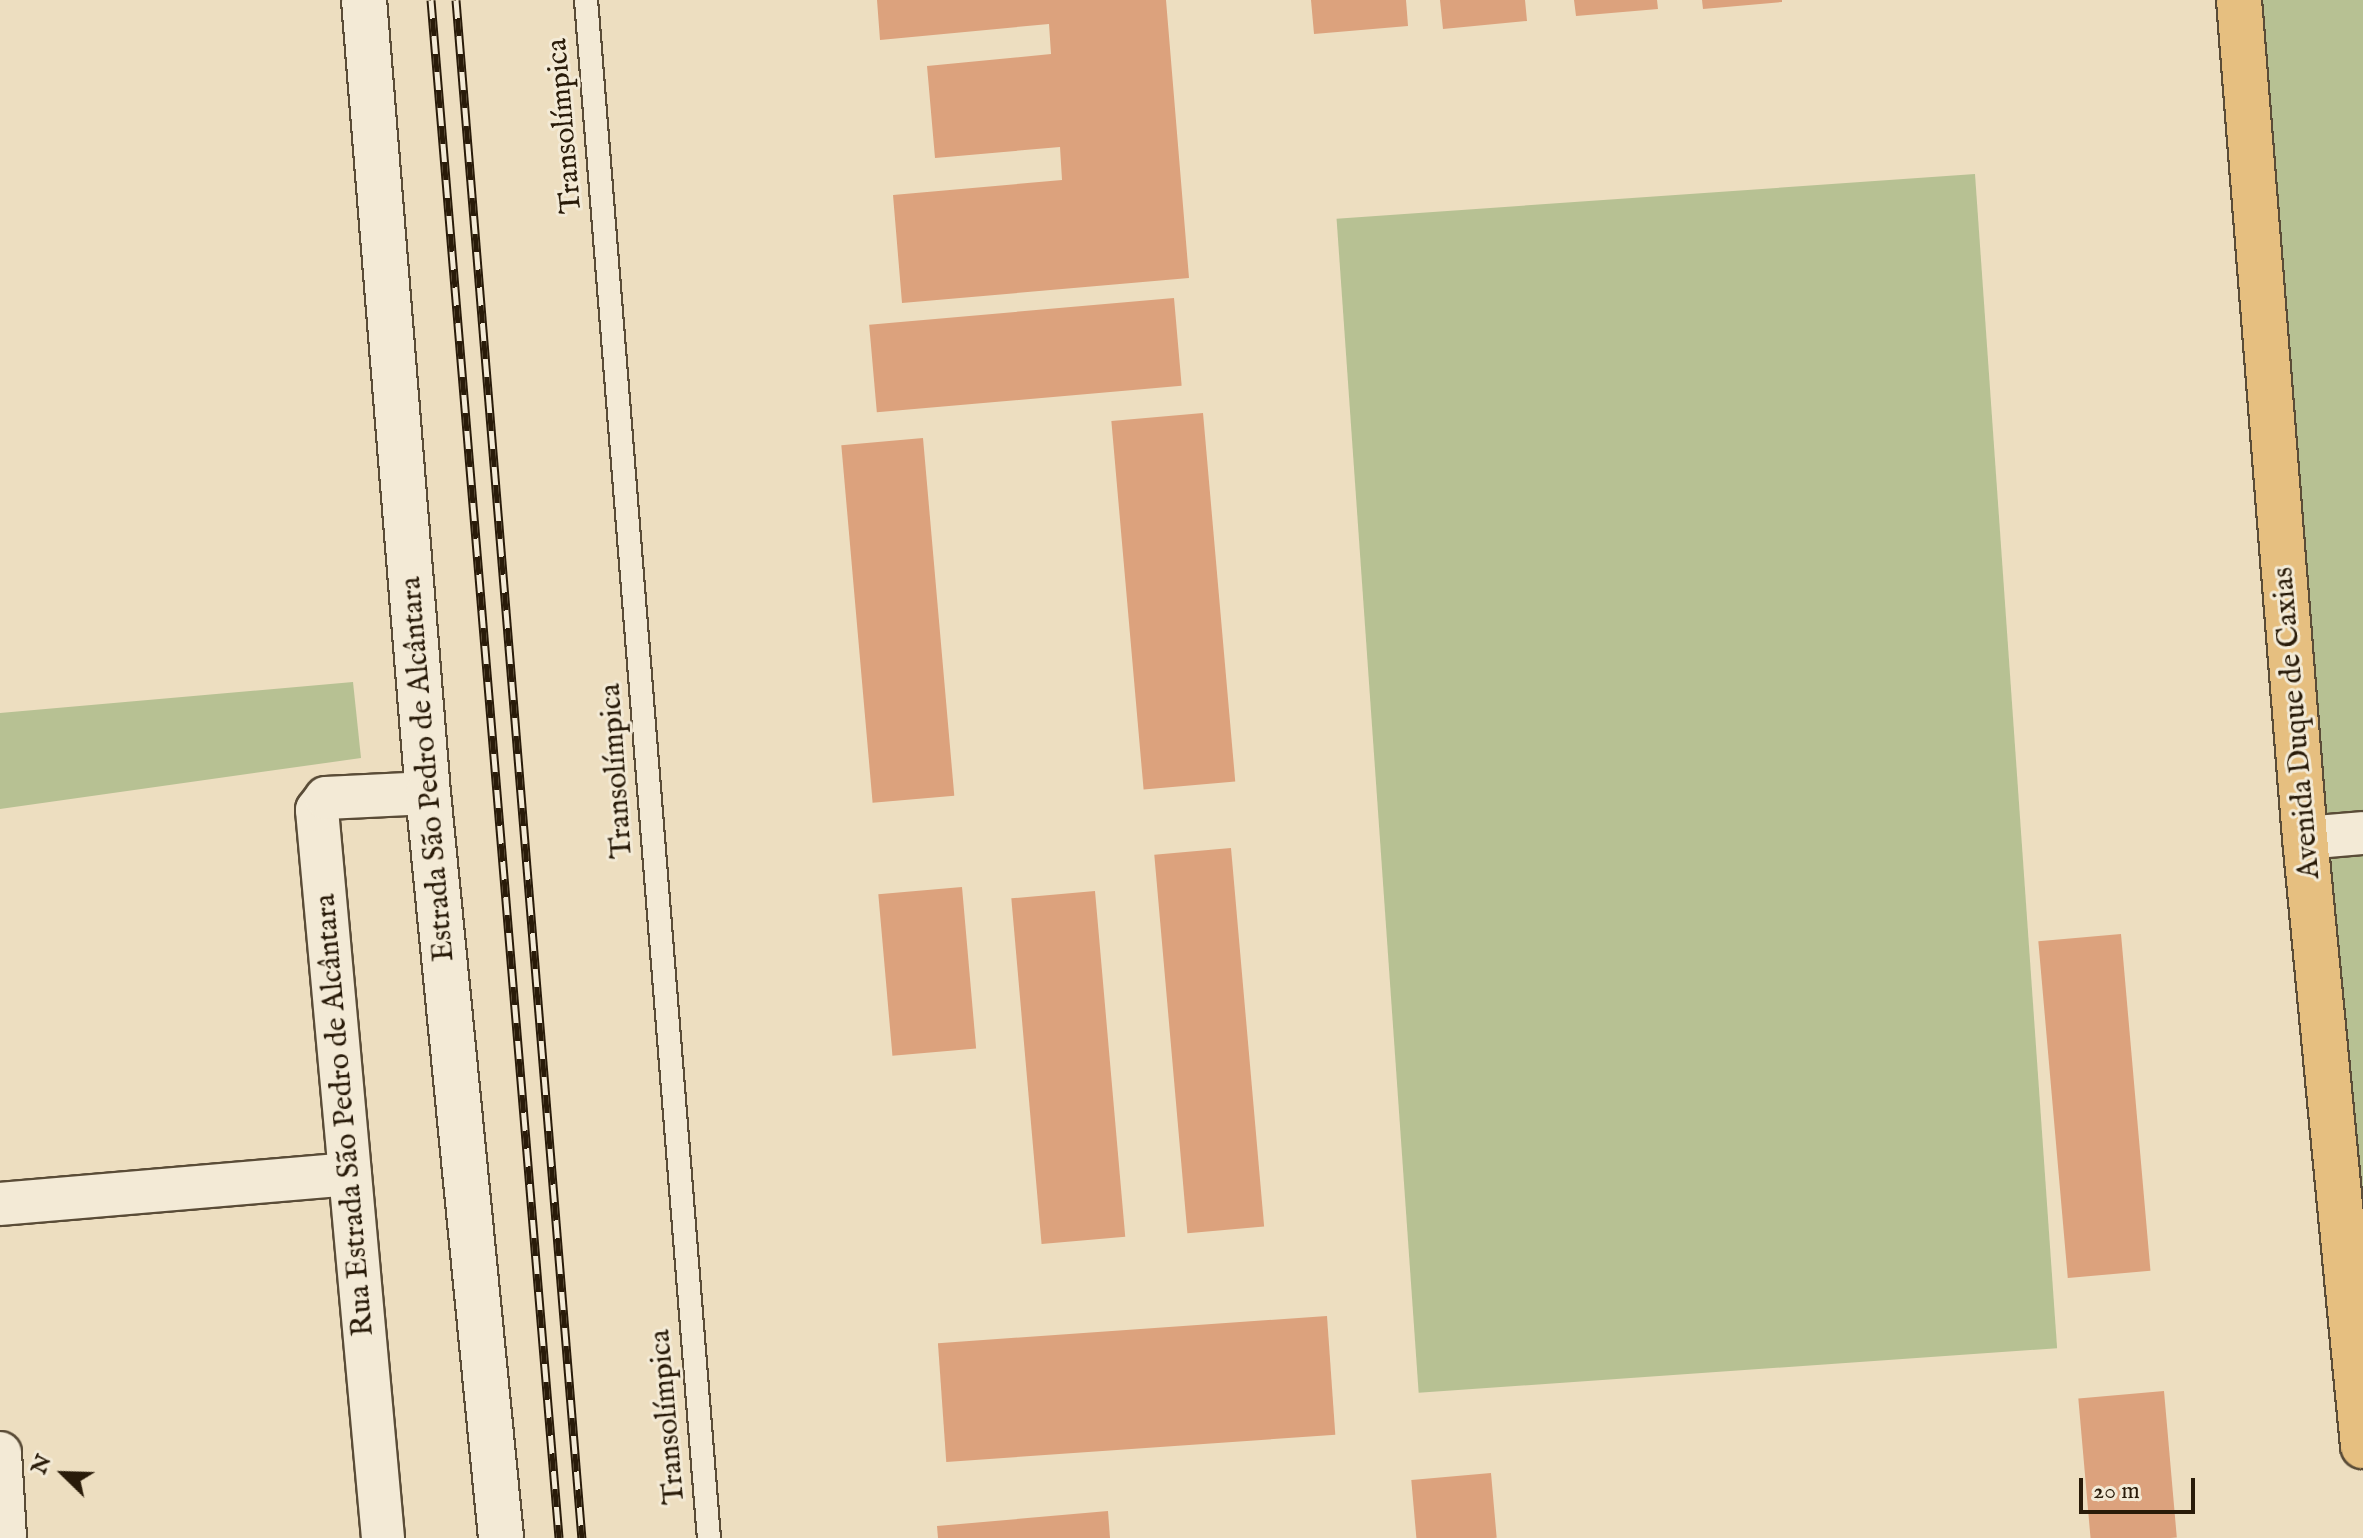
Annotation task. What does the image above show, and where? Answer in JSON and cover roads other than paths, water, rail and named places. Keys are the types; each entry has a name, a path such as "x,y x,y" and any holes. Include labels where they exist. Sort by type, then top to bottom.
{"main road":[{"name":"Avenida Duque de Caxias","path":"2239,0 2305,838 2363,1446"}],"street":[{"name":"Estrada São Pedro de Alcântara","path":"364,0 428,793 501,1538"},
{"name":"Rua Estrada São Pedro de Alcântara","path":"383,1538 317,810 326,798 428,793"},
{"path":"2305,838 2363,833"},
{"path":"0,1204 350,1174"},
{"path":"0,1453 5,1538"}],"lane":[{"name":"Transolímpica","path":"586,0 709,1538"}],"railway":[{"path":"431,0 559,1538"},
{"path":"456,0 582,1538"}]}
